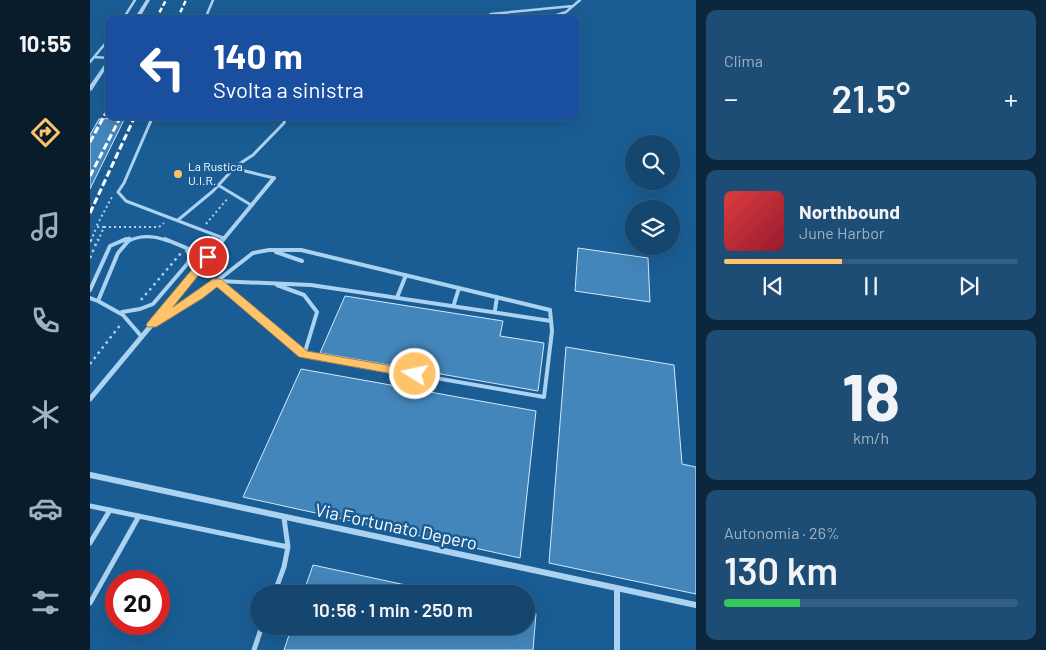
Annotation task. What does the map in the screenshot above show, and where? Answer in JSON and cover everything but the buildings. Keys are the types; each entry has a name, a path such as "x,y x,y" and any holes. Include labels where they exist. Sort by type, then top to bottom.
{"street":[{"path":"139,15 148,0"},
{"path":"90,89 105,65"},
{"path":"90,399 274,178"},
{"name":"Via Fortunato Depero","path":"90,475 617,589 696,604"},
{"path":"616,650 617,589"}],"lane":[{"path":"126,15 135,0"},
{"path":"207,15 213,0"},
{"path":"557,15 564,13 580,0"},
{"path":"489,15 573,6"},
{"path":"90,62 105,42"},
{"path":"92,57 105,59"},
{"path":"151,120 118,192 126,201 223,238"},
{"path":"178,220 218,185 236,166 253,156 286,120"},
{"path":"236,166 245,171 274,178"},
{"path":"218,185 251,205"},
{"path":"90,290 110,246 131,237 149,235 208,257"},
{"path":"98,301 122,246 131,237"},
{"path":"122,312 154,304 184,270 190,257 186,248"},
{"path":"268,250 302,261"},
{"path":"152,325 199,295 217,281 253,253 268,250 301,250 550,310 552,331 544,397 304,354 217,281"},
{"path":"398,295 406,275"},
{"path":"217,281 312,285 551,321"},
{"path":"274,284 304,295 317,312 304,354"},
{"path":"454,304 459,288"},
{"path":"495,310 498,297"},
{"path":"90,298 122,312 142,337"},
{"path":"90,506 288,547"},
{"path":"90,543 110,510"},
{"path":"90,603 139,516"},
{"path":"277,585 284,567 288,547 284,518"},
{"path":"254,650 259,635"}],"path":[{"path":"90,242 114,192 118,192"},
{"path":"201,230 232,194"},
{"path":"96,227 159,227 171,218"},
{"path":"90,258 104,227"},
{"path":"132,310 186,248"},
{"path":"90,364 127,317"}],"railway":[{"path":"158,15 166,0"},
{"path":"179,15 186,0"},
{"path":"90,142 105,114"},
{"path":"90,176 119,120"},
{"path":"90,213 133,120"}],"place":[{"name":"La Rustica U.I.R.","path":"178,174"}],"route":[{"path":"208,257 152,325 199,295 217,281 304,354 415,374"}]}
